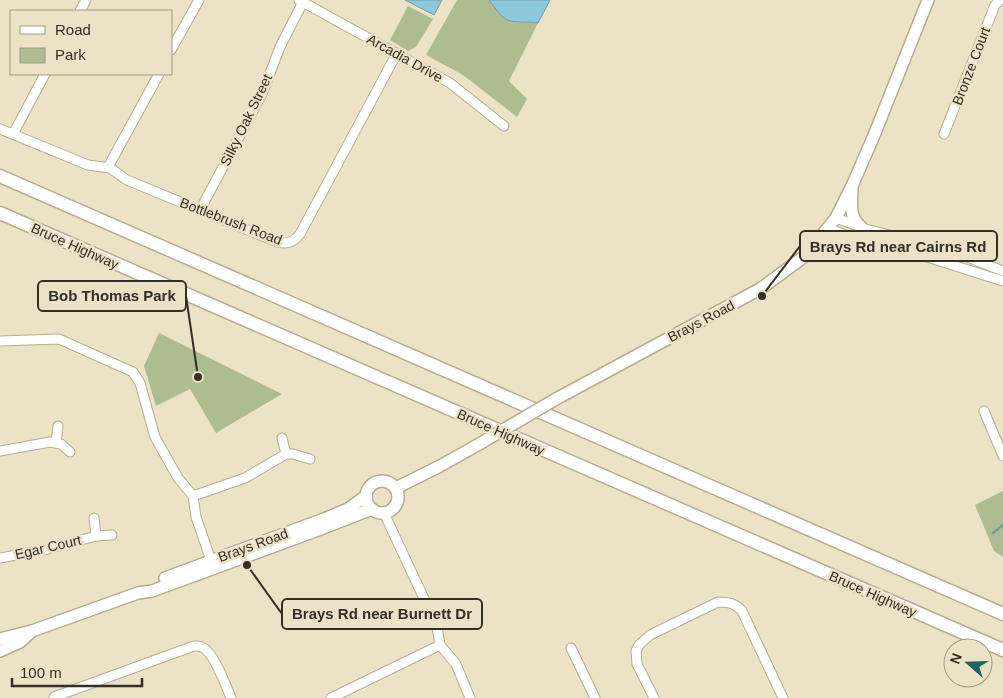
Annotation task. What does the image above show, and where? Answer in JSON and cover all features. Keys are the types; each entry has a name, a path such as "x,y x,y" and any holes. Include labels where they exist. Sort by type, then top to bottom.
{"highway":[{"path":"0,176 1003,614"},
{"name":"Bruce Highway","path":"0,213 1003,650"}],"main road":[{"name":"Brays Road","path":"396,488 440,466 556,399 760,289 805,256 836,218 852,186 928,0"},
{"path":"852,186 852,213 854,221 861,227"},
{"path":"805,256 821,248 857,244"},
{"path":"378,481 388,482 396,488 398,499 394,508 384,513 372,509 366,496 370,487 378,481"},
{"name":"Brays Road","path":"0,639 32,631 138,593 152,591 212,564 336,514 366,496"},
{"name":"Brays Road","path":"212,564 318,530 372,509"},
{"name":"Brays Road","path":"0,651 20,642 32,631"}],"street":[{"path":"172,48 199,0"},
{"name":"Bronze Court","path":"944,134 995,5 1000,0"},
{"name":"Arcadia Drive","path":"302,1 450,83 504,126"},
{"name":"Silky Oak Street","path":"200,210 262,94 280,47 302,1"},
{"name":"Bottlebrush Road","path":"0,129 88,165 108,167 122,178 280,242 287,243 296,239 397,54"},
{"path":"13,134 44,75"},
{"path":"108,167 157,75"},
{"path":"836,218 861,227 952,251 1003,271"},
{"path":"829,228 843,234 857,244 924,256 1003,281"},
{"path":"0,341 59,339 133,372 140,383 154,437 178,478 193,496 196,517 212,564"},
{"path":"984,411 1003,456"},
{"path":"56,443 58,426"},
{"path":"282,438 286,454"},
{"path":"0,451 45,443 56,443 61,444 70,452"},
{"path":"193,496 245,478 286,454 310,459"},
{"path":"384,513 427,606 436,621 440,645 456,664 470,698"},
{"name":"Egar Court","path":"94,518 96,536"},
{"name":"Egar Court","path":"0,558 48,549 96,536 112,535"},
{"path":"654,698 636,658 639,645 644,639 718,602 732,603 742,611 783,698"},
{"path":"331,698 440,645"},
{"path":"54,697 190,647 198,646 211,655 231,698"},
{"path":"571,648 595,698"}],"green space":[{"path":"457,0 489,0 505,19 538,23 509,81 527,99 517,117 463,75 426,55"},
{"path":"408,6 433,19 416,47 408,51 390,40"},
{"path":"159,333 282,394 216,433 190,389 156,406 144,366"},
{"path":"1003,491 1003,557 994,551 975,505"}],"water":[{"path":"405,0 442,0 434,15"},
{"path":"489,0 550,0 538,23 510,21 501,15"}],"waterway":[{"path":"993,533 1003,525"}],"place":[{"name":"Brays Rd near Cairns Rd","path":"762,296"},
{"name":"Bob Thomas Park","path":"198,377"},
{"name":"Brays Rd near Burnett Dr","path":"247,565"}]}
